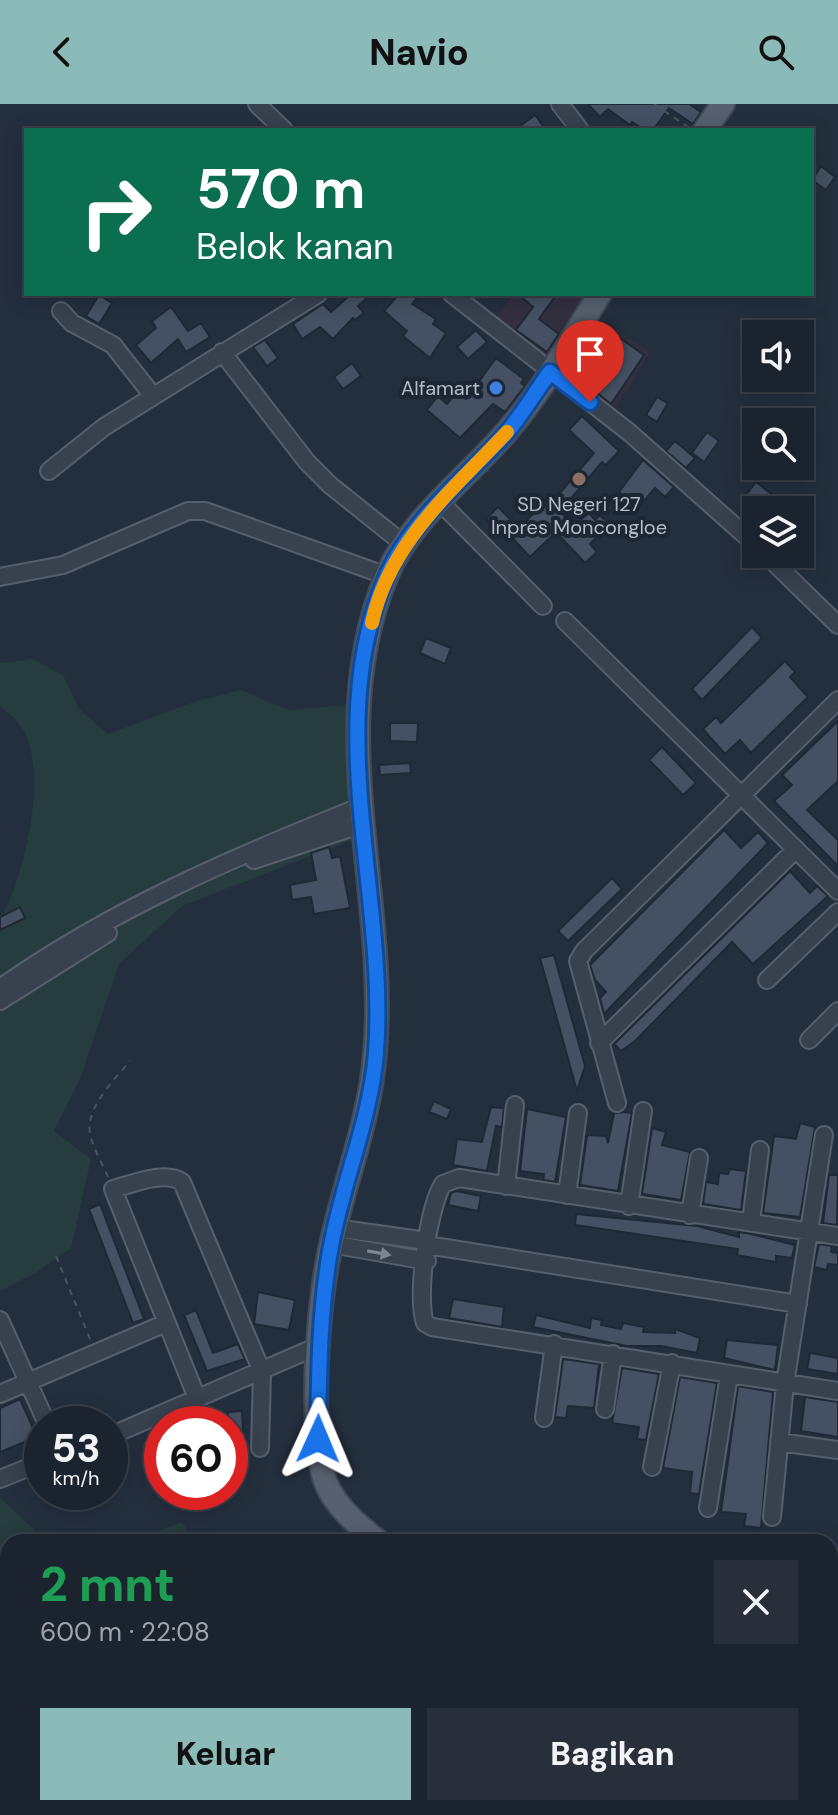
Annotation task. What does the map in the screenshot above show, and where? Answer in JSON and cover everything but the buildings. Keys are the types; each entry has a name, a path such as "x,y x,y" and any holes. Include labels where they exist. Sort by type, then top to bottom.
{"main road":[{"path":"706,128 723,104"},
{"path":"370,1534 326,1488 318,1439 318,1346 333,1236 364,1127 376,1050 362,815 360,689 374,614 387,576 405,545 440,502 511,427 599,296"}],"street":[{"path":"257,104 282,128"},
{"path":"560,104 578,128"},
{"path":"49,471 104,427 315,296"},
{"path":"455,296 630,433 742,533"},
{"path":"61,311 72,323 113,345 153,396"},
{"path":"222,352 307,462 330,485 405,545"},
{"path":"440,502 543,606"},
{"path":"0,577 63,565 188,511 205,511 387,576"},
{"path":"779,568 838,625"},
{"path":"565,621 838,891"},
{"path":"617,1103 578,961 584,951 838,700"},
{"path":"0,988 63,946 180,882 362,815"},
{"path":"0,1001 104,935 210,879 362,815"},
{"path":"599,1043 796,849"},
{"path":"767,980 838,912"},
{"path":"809,1040 838,1011"},
{"path":"506,1186 515,1105"},
{"path":"629,1206 643,1111"},
{"path":"567,1195 578,1113"},
{"path":"772,1517 785,1384 824,1135"},
{"path":"751,1222 760,1150"},
{"path":"690,1215 699,1158"},
{"path":"197,1398 113,1189 164,1177 174,1176 182,1182 262,1372 260,1448"},
{"path":"838,1236 459,1178 448,1180 438,1192 427,1249 422,1309 425,1323 838,1391"},
{"path":"333,1236 798,1304"},
{"path":"0,1320 39,1406"},
{"path":"0,1394 166,1323"},
{"path":"544,1418 554,1344"},
{"path":"128,1428 318,1346"},
{"path":"605,1409 613,1354"},
{"path":"652,1467 672,1363"},
{"path":"708,1508 729,1375"},
{"path":"779,1442 838,1450"},
{"path":"0,1479 24,1469"}],"path":[{"path":"654,104 690,128"},
{"path":"113,1189 90,1134 91,1123 109,1086 130,1061"},
{"path":"56,1256 95,1351"}],"shaded area":[{"path":"512,296 608,296 595,315 650,352 613,413 493,322"}],"green space":[{"path":"33,659 63,675 79,709 108,734 194,702 241,690 289,710 358,704 370,833 182,906 119,964 80,1079 54,1131 91,1159 71,1248 37,1272 0,1291 0,921 24,856 34,783 28,739 23,729 0,706 0,663"},
{"path":"0,1497 39,1534 0,1534"},
{"path":"182,1522 190,1534 153,1534"}],"slow traffic":[{"path":"372,623 387,576 411,536 507,432"}],"place":[{"name":"Alfamart","path":"496,388"},
{"name":"SD Negeri 127 Inpres Moncongloe","path":"579,479"}],"route":[{"path":"318,1439 318,1346 323,1293 331,1244 367,1116 376,1050 371,918 359,749 360,689 374,614 395,559 411,536 511,427 550,372 590,402"}]}
